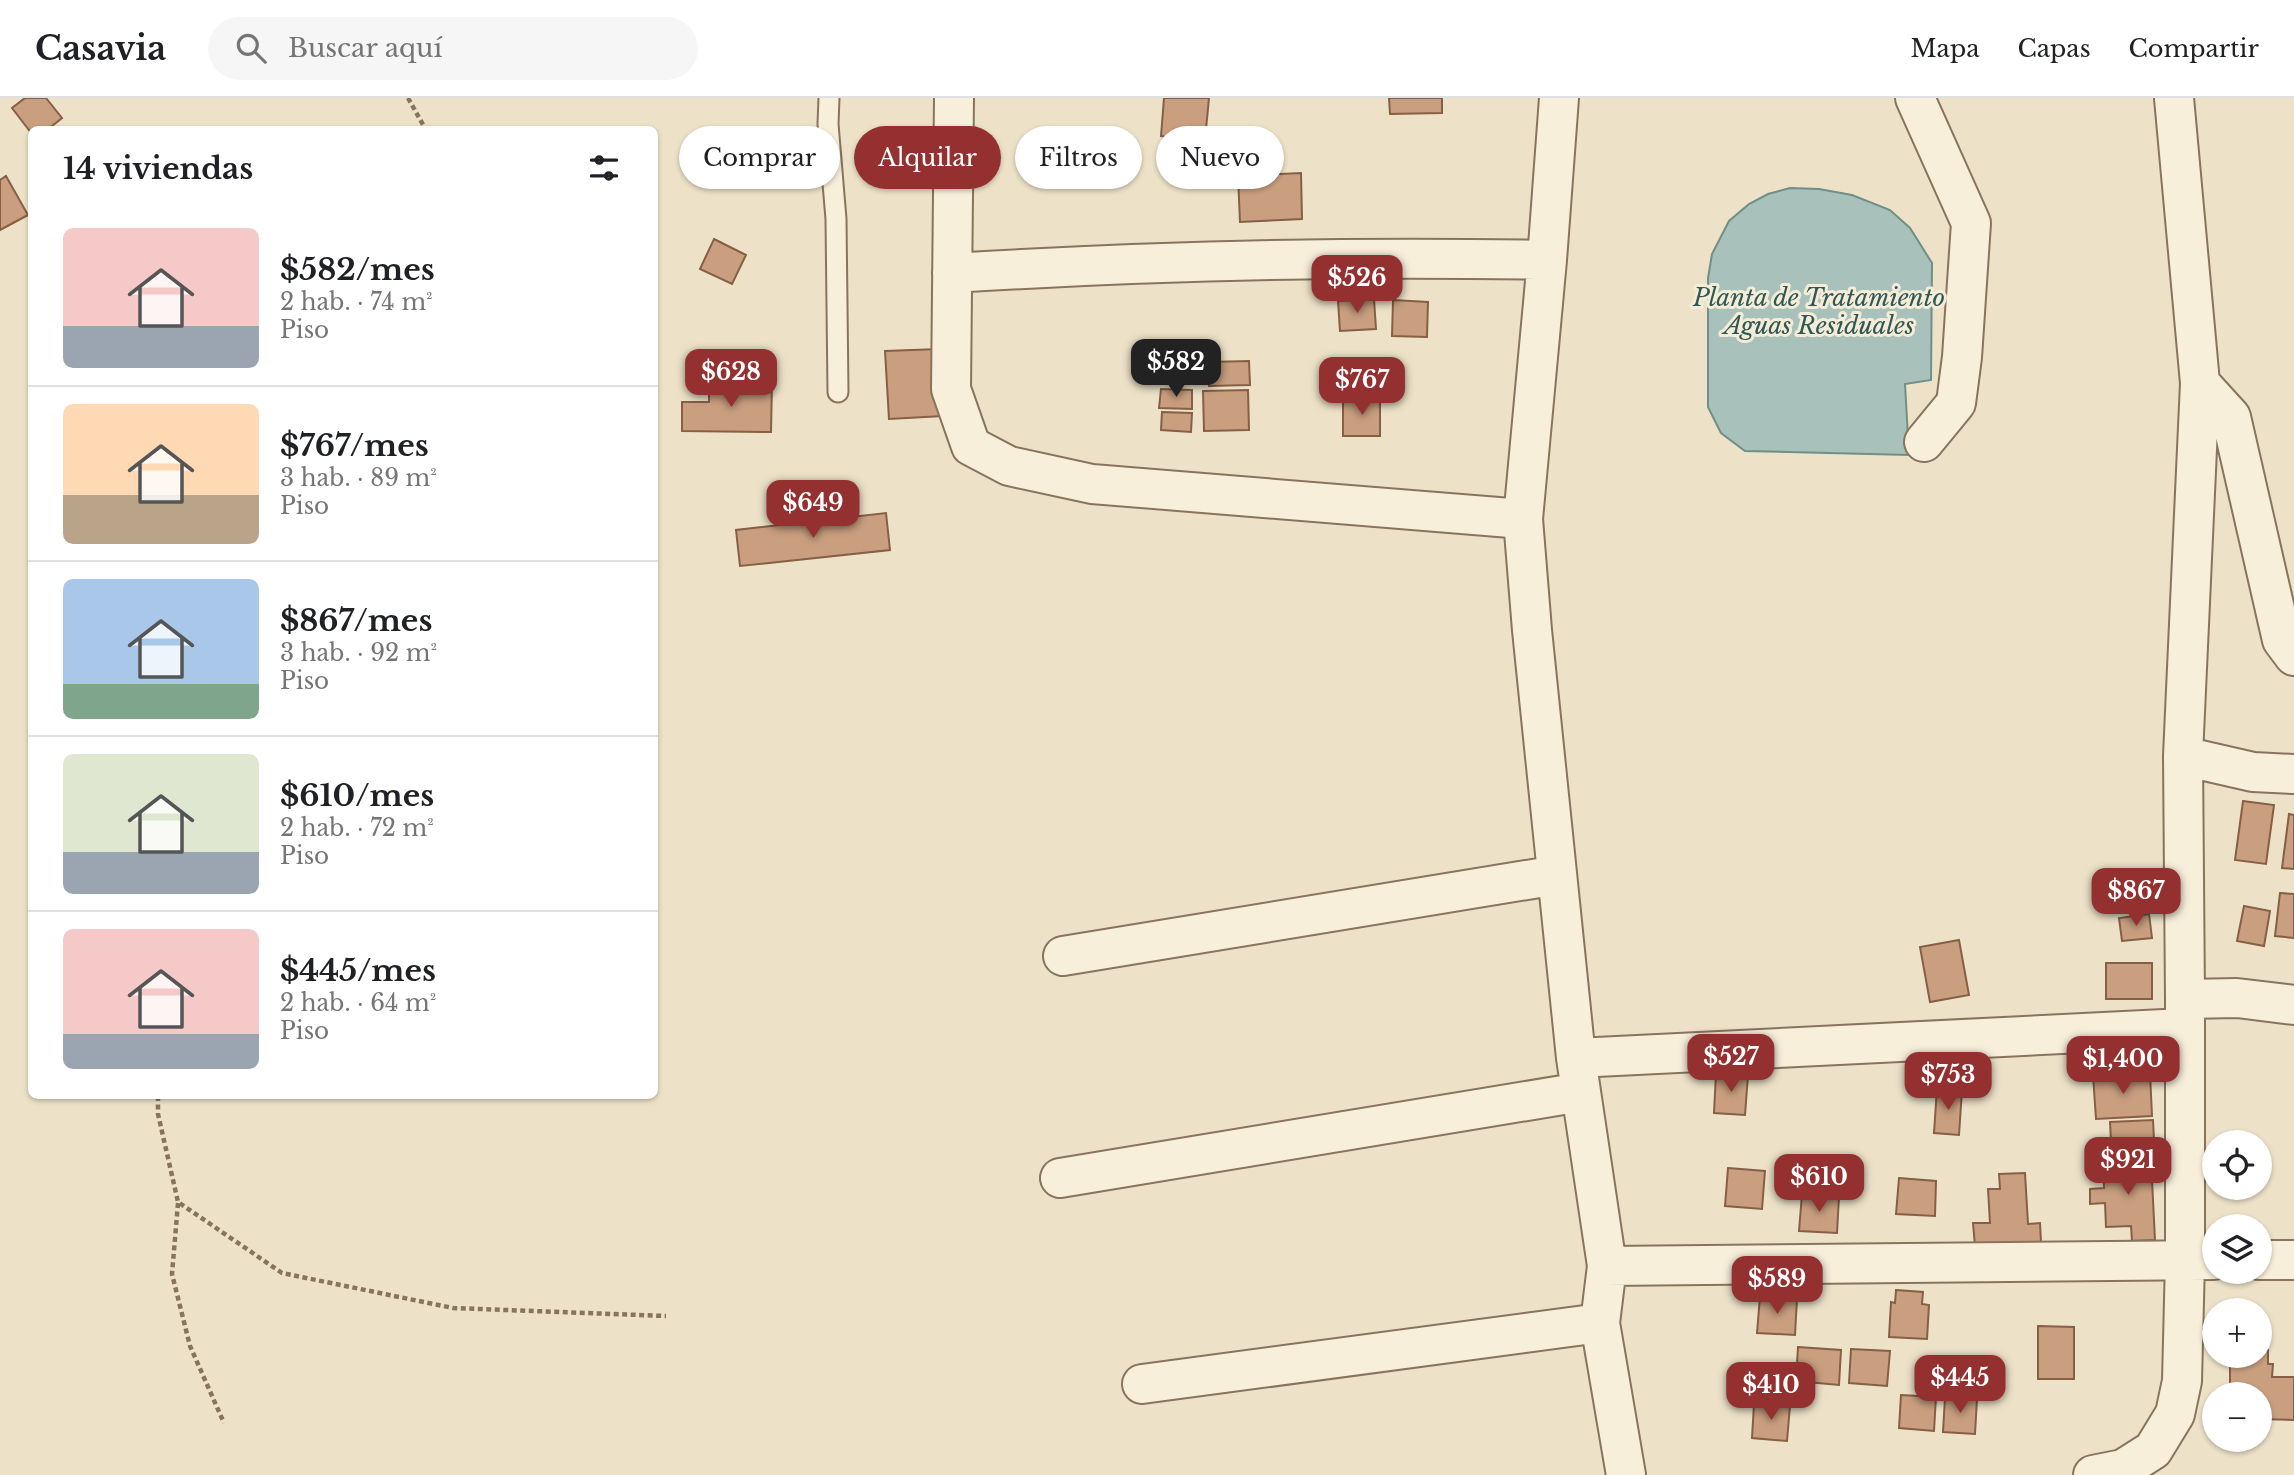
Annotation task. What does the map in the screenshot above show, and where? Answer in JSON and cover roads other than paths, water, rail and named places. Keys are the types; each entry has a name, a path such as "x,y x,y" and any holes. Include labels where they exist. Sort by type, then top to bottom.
{"street":[{"path":"954,98 951,389 971,446 1009,466 1092,484 1523,519"},
{"path":"1559,98 1523,519 1532,630 1579,1075 1607,1266 1600,1323 1626,1475"},
{"path":"1915,98 1971,223 1962,357 1956,403 1924,442"},
{"path":"2093,1475 2123,1469 2153,1450 2175,1415 2199,1260 2185,1014 2183,756 2200,383 2174,98"},
{"path":"952,273 1100,264 1433,257 1547,260"},
{"path":"2200,383 2231,417 2282,640 2294,656"},
{"path":"2183,756 2253,772 2294,774"},
{"path":"1063,956 1557,875"},
{"path":"1060,1178 1579,1075 2185,1014 2238,998 2294,1005"},
{"path":"1607,1266 2199,1260"},
{"path":"2272,1260 2294,1260"},
{"path":"1142,1384 1600,1323"}],"lane":[{"path":"829,98 828,124 836,219 838,392"}],"water":[{"name":"Planta de Tratamiento Aguas Residuales","path":"1790,188 1819,189 1852,195 1890,210 1910,228 1932,263 1931,380 1905,384 1909,455 1745,451 1721,433 1708,407 1708,278 1712,254 1729,221 1749,204 1768,194"}]}
